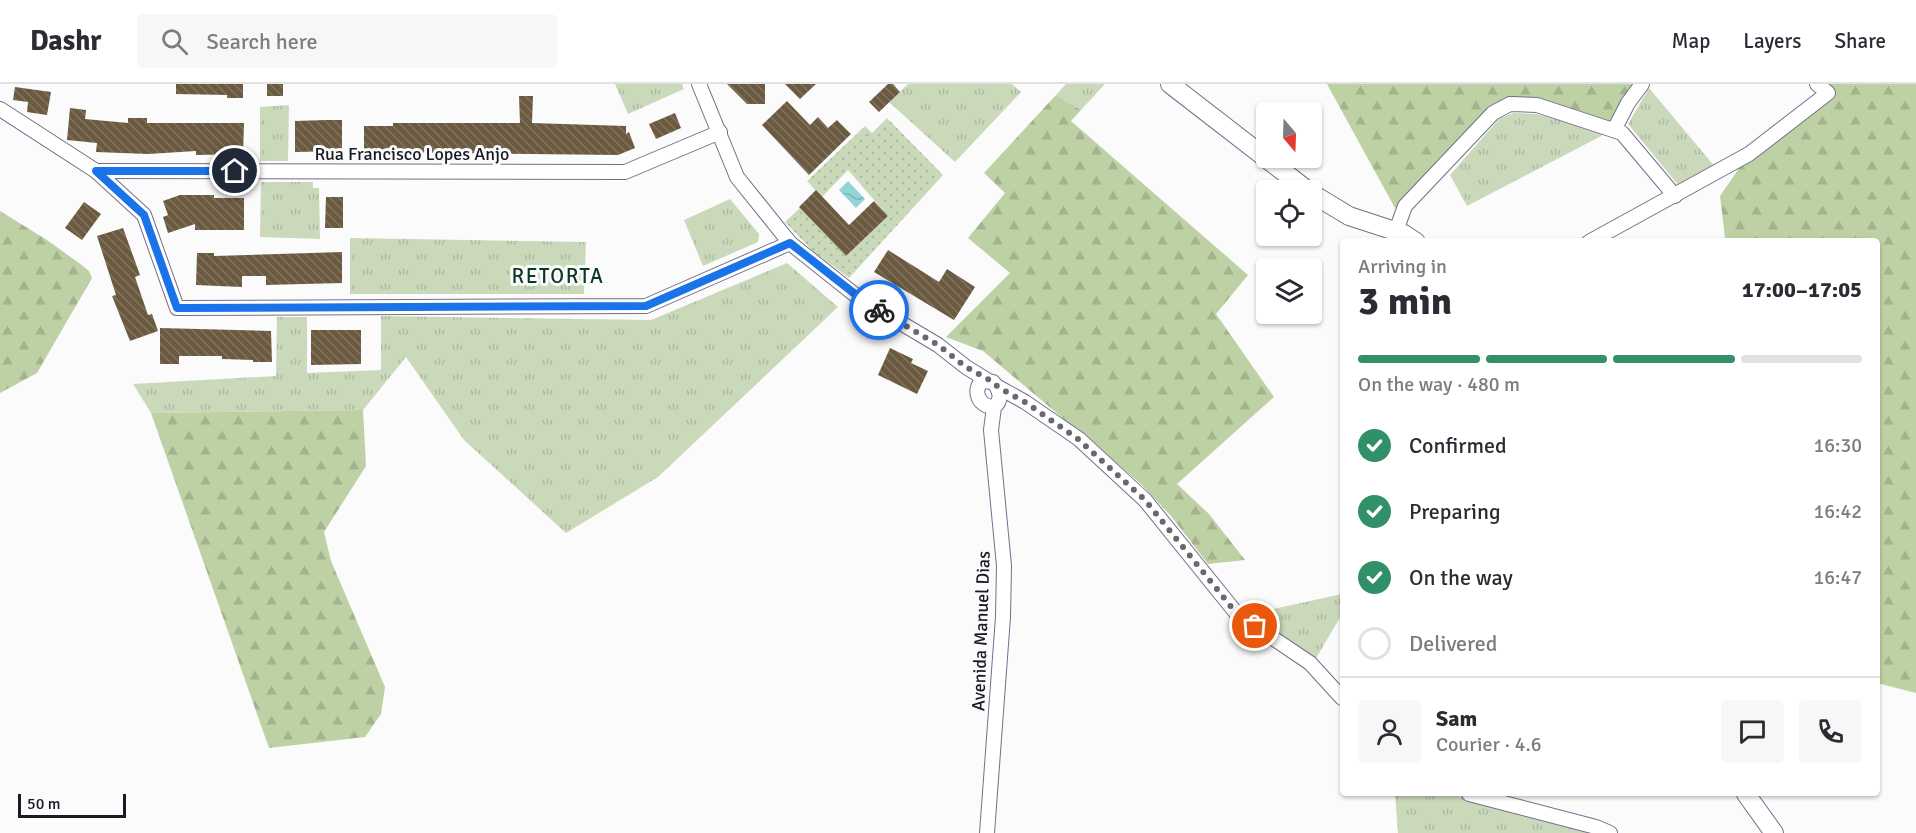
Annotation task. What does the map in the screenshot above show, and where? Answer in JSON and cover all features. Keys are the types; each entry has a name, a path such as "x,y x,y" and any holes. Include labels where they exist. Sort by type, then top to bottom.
{"street":[{"name":"Avenida Manuel Dias","path":"699,84 737,177 790,243 860,298 938,345 966,367 993,383 1000,395 991,430"},
{"path":"1170,84 1294,180"},
{"path":"1614,130 1628,103 1642,84"},
{"path":"1596,238 1749,154 1828,93 1817,84"},
{"path":"1396,231 1405,206 1493,113 1510,104 1537,105 1622,133 1675,196"},
{"path":"0,108 96,171 144,215 177,308 646,306 790,243"},
{"name":"Rua Francisco Lopes Anjo","path":"96,171 625,172 720,132"},
{"path":"1322,200 1349,216 1396,231 1409,238"},
{"name":"Avenida Manuel Dias","path":"966,367 991,430 1004,566 1003,617 987,833"},
{"path":"1025,402 996,406 983,405 978,396 978,385 982,381 993,383 1025,402 1078,439 1145,500 1237,614 1310,663 1340,696"},
{"path":"1477,796 1596,827 1610,833"},
{"path":"1747,796 1774,833"}],"green space":[{"path":"615,84 682,84 684,89 628,114"},
{"path":"908,84 1012,84 1021,92 955,162 889,102"},
{"path":"1066,84 1105,84 1081,110 1056,95"},
{"path":"1327,84 1645,84 1614,130 1510,104 1489,117 1395,208"},
{"path":"1817,84 1916,84 1916,693 1880,684 1880,238 1725,238 1720,196 1749,154 1827,93"},
{"path":"1649,88 1716,168 1679,186 1628,124"},
{"path":"1056,95 1081,110 1071,121 1248,275 1216,314 1274,397 1177,484 1209,514 1245,560 1208,564 1171,516 1141,484 983,351 946,337 1010,273 968,238 1005,193 984,173"},
{"path":"289,105 288,161 260,161 260,107"},
{"path":"1513,113 1537,114 1607,133 1467,206 1450,175 1499,119"},
{"path":"887,118 943,175 849,278 813,251 785,222 800,208 846,256 888,216 848,170 822,197 807,181 865,126 872,133"},
{"path":"261,182 313,182 313,188 319,188 320,239 260,237"},
{"path":"730,199 759,234 758,242 703,266 684,220"},
{"path":"0,211 83,266 92,278 37,373 0,393"},
{"path":"350,238 586,242 584,294 350,294"},
{"path":"787,263 838,307 658,477 566,533 464,440 406,357 363,410 151,413 133,384 276,376 277,317 307,317 307,373 381,370 381,316 651,320"},
{"path":"363,410 366,466 324,532 331,561 385,687 381,714 365,737 269,748 151,413"},
{"path":"1340,594 1340,617 1315,660 1250,614"},
{"path":"1395,796 1458,796 1589,833 1398,833"}],"water":[{"path":"848,181 865,199 856,208 839,190"}],"building":[{"path":"176,84 243,84 243,98 227,98 227,95 176,94"},
{"path":"267,84 283,84 283,96 267,96"},
{"path":"727,84 765,84 765,104 747,104"},
{"path":"785,84 816,84 800,99"},
{"path":"888,84 893,84 900,92 879,112 869,102"},
{"path":"15,87 51,92 47,115 27,112 28,102 13,100"},
{"path":"519,96 533,96 532,123 626,126 626,134 629,132 635,148 618,155 364,152 364,126 393,126 393,123 520,123"},
{"path":"787,101 810,125 818,117 828,128 837,120 851,134 809,175 762,125"},
{"path":"70,108 86,110 85,119 128,123 128,118 147,118 147,123 244,123 243,154 196,155 196,151 148,154 96,152 97,143 67,140"},
{"path":"675,113 681,128 656,139 649,124"},
{"path":"342,120 342,151 295,152 295,121"},
{"path":"816,190 849,225 874,201 888,216 846,256 799,207"},
{"path":"180,195 244,198 244,230 195,230 195,224 168,233 163,217 168,215 163,201"},
{"path":"326,197 343,197 343,228 325,228"},
{"path":"84,202 101,214 82,240 65,228"},
{"path":"123,228 140,275 135,277 148,315 152,314 158,331 130,341 112,296 116,295 97,236"},
{"path":"888,250 939,282 947,269 975,287 954,320 874,272"},
{"path":"342,252 342,283 266,285 266,276 242,276 242,287 196,285 197,253 214,253 214,256"},
{"path":"160,328 271,331 272,362 222,359 222,356 179,356 179,364 160,364"},
{"path":"311,330 361,330 361,364 311,365"},
{"path":"890,348 913,359 911,363 928,371 917,394 878,375"}],"way so far":[{"path":"879,310 938,345 966,367 1025,402 1078,439 1145,500 1237,614 1255,626"}],"district":[{"name":"RETORTA","path":"558,276"}],"route":[{"path":"235,171 96,171 144,215 177,308 646,306 790,243 860,298 879,310"}]}
